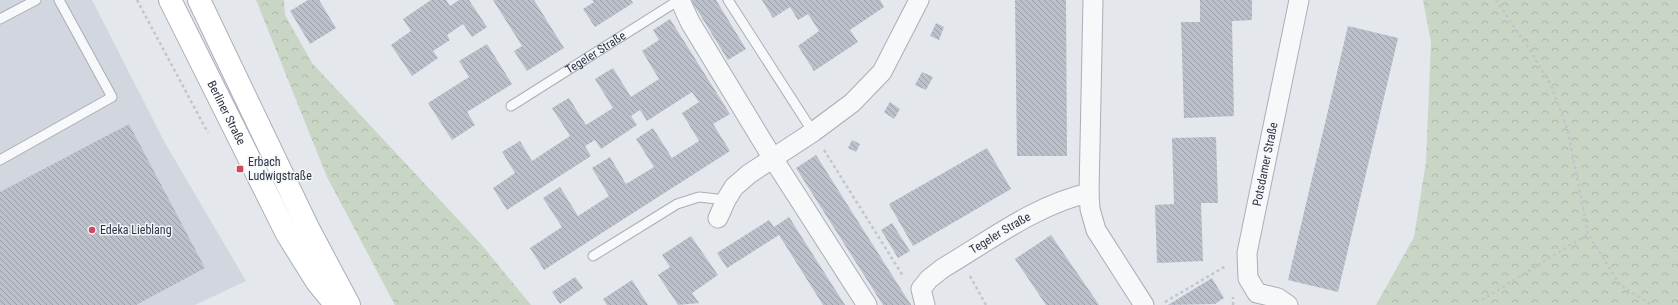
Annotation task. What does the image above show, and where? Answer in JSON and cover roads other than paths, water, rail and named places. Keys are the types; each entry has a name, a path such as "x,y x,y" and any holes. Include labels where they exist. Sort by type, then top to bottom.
{"street":[{"name":"Berliner Straße","path":"170,0 287,234 317,282 336,305"},
{"name":"Berliner Straße","path":"199,0 308,228 349,305"},
{"name":"Tegeler Straße","path":"680,0 690,22 772,157 867,305"},
{"path":"718,218 734,187 772,157 813,132 852,104 882,72 919,0"},
{"path":"1093,0 1088,193 1090,209 1096,230 1144,305"},
{"name":"Potsdamer Straße","path":"1288,305 1278,298 1258,293 1248,278 1247,253 1299,0"},
{"name":"Tegeler Straße","path":"923,297 929,278 960,258 1044,207 1069,197 1088,193"}],"lane":[{"path":"0,20 36,0"},
{"path":"0,160 112,97 59,0"},
{"name":"Tegeler Straße","path":"512,106 680,0"},
{"path":"728,0 813,132"},
{"path":"593,256 677,204 699,197 726,200"}],"place":[{"name":"Erbach Ludwigstraße","path":"240,169"},
{"name":"Edeka Lieblang","path":"92,230"}]}
